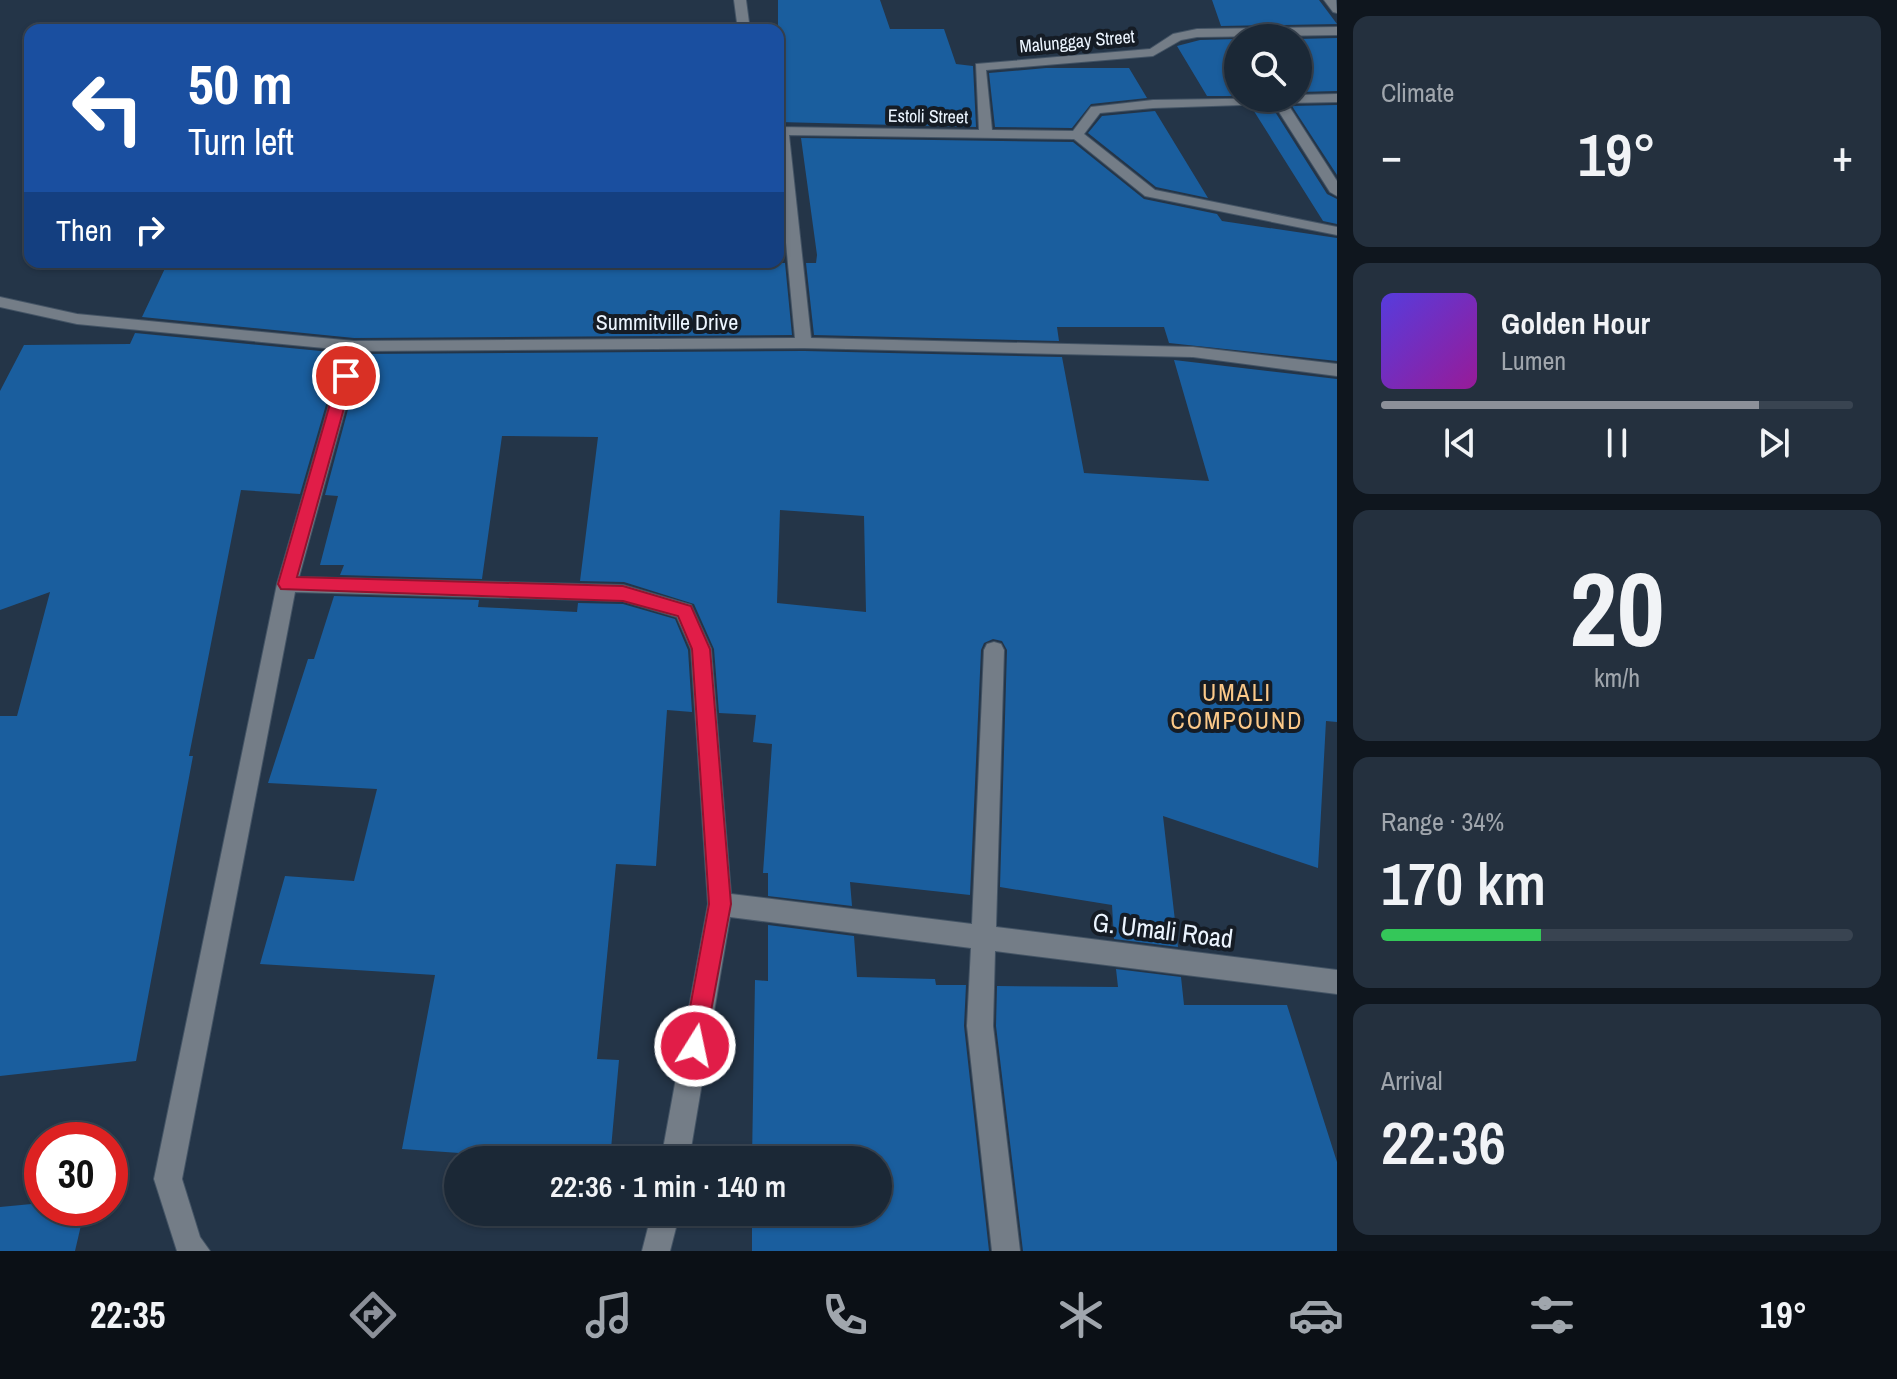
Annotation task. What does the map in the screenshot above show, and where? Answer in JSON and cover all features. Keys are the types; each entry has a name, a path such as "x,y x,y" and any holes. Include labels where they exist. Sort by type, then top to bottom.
{"street":[{"path":"740,0 743,24"},
{"path":"1330,0 1337,10"},
{"name":"Malunggay Street","path":"986,135 980,67 1153,52 1177,37 1197,33 1337,31"},
{"path":"1312,99 1337,98"},
{"path":"1224,102 1096,110 1077,135 1150,193 1337,231"},
{"path":"1286,112 1337,192"},
{"name":"Estoli Street","path":"784,131 1077,135"},
{"path":"784,166 804,343"},
{"name":"Summitville Drive","path":"0,302 77,319 354,346 804,343 1193,352 1337,370"},
{"path":"196,1251 189,1246 168,1179 287,584 354,346"},
{"path":"287,584 623,593 684,611 701,649 720,904 677,1146"},
{"path":"994,650 980,1026 1006,1251"},
{"name":"G. Umali Road","path":"720,904 982,937 1335,988"},
{"path":"656,1251 662,1226"}],"building":[{"path":"778,0 880,0 890,29 944,29 956,64 973,66 976,127 784,122 784,24 778,24"},
{"path":"1212,0 1319,0 1337,24 1224,24 1221,26"},
{"path":"1337,38 1337,91 1312,92 1312,39"},
{"path":"1224,39 1224,96 1207,96 1177,46 1200,40"},
{"path":"1046,68 1129,68 1147,98 1091,104 1072,128 995,127 989,73"},
{"path":"1337,105 1337,175 1296,112 1312,112 1312,106"},
{"path":"1155,111 1208,198 1156,187 1088,133 1102,116"},
{"path":"1255,112 1275,112 1327,194 1337,199 1337,224 1323,221"},
{"path":"801,138 1073,142 1144,199 1217,214 1222,221 1337,238 1337,361 1169,343 1164,327 1057,327 1059,341 814,335 806,263 816,263 817,255"},
{"path":"785,263 792,335 354,338 142,317 165,268 784,268"},
{"path":"135,333 341,353 300,494 241,490 189,756 193,756 136,1061 0,1076 0,716 17,716 50,592 0,610 0,391 24,345 130,344"},
{"path":"804,351 1062,357 1084,473 1209,481 1174,360 1337,379 1337,722 1326,721 1318,868 1163,816 1178,947 1114,939 1112,905 1000,887 1007,650 1002,641 993,639 984,643 981,650 970,895 850,882 852,906 768,896 768,873 763,873 772,744 753,742 756,715 719,713 714,649 694,604 624,582 580,581 598,437 502,436 482,579 340,575 344,565 320,565 338,496 325,495 363,354","holes":["780,510 864,516 866,612 777,603"]},
{"path":"334,596 479,600 478,607 577,612 578,603 623,604 675,619 688,650 692,712 667,710 656,866 616,864 597,1059 619,1060 611,1146 444,1146 444,1152 402,1149 435,975 260,964 285,876 354,881 377,789 268,783 308,659 314,659"},
{"path":"768,925 854,936 857,977 935,979 936,985 966,985 964,1026 989,1251 752,1251 752,1226 892,1226 892,1146 752,1146 755,980 768,981"},
{"path":"1116,969 1181,977 1184,1005 1287,1005 1337,1162 1337,1251 1023,1251 996,1026 997,986 1118,987"},
{"path":"24,1205 24,1226 81,1226 75,1251 0,1251 0,1207"}],"district":[{"name":"UMALI COMPOUND","path":"1237,706"}],"route":[{"path":"346,376 287,584 623,593 684,611 701,649 720,904 695,1046"}]}
